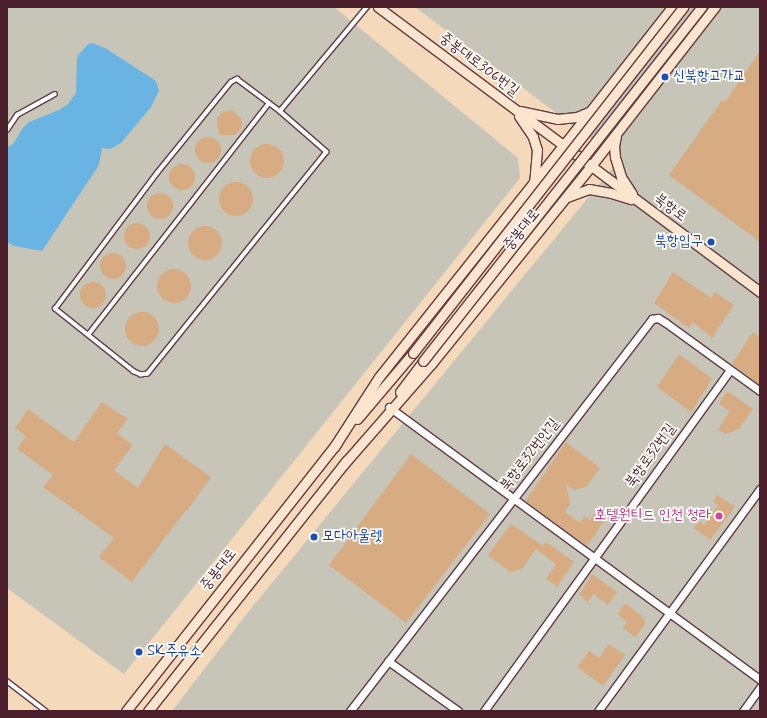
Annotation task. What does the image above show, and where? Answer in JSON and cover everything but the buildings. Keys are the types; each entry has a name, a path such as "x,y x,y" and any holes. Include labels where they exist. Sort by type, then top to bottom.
{"main road":[{"name":"중봉대로306번길","path":"378,7 563,146"},
{"name":"중봉대로","path":"334,447 379,377 672,7"},
{"name":"중봉대로","path":"126,711 334,447 413,353 683,7"},
{"name":"중봉대로","path":"390,408 423,361 702,7"},
{"name":"중봉대로","path":"148,711 343,465 390,408 432,363 591,166 715,7"},
{"path":"514,109 557,119 577,117 590,111"},
{"path":"514,109 533,137 537,150 534,183"},
{"path":"617,132 614,146 614,157 621,177 636,200"},
{"name":"북항로","path":"563,146 760,292"},
{"path":"566,197 589,189 636,200"}],"street":[{"name":"북항로32번안길","path":"350,711 652,319 658,318 666,323 760,391"},
{"name":"북항로32번길","path":"484,711 730,370"},
{"path":"390,408 760,680"},
{"path":"598,711 760,489"},
{"path":"388,661 458,711"},
{"path":"743,711 760,688"}],"lane":[{"path":"280,111 367,7"},
{"path":"237,79 269,103 327,152 148,374 141,375 134,372 55,309 157,173 230,82 237,79"},
{"path":"7,130 17,115 55,94"},
{"path":"88,335 269,103"},
{"path":"7,681 46,711"}],"shaded area":[{"path":"7,7 334,7 518,158 520,178 124,674 7,588"},
{"path":"415,7 760,7 760,711 172,711 249,611 619,160"}],"water":[{"path":"92,43 105,48 156,81 159,91 151,107 121,143 110,149 102,148 99,165 42,251 14,246 7,242 7,147 13,144 23,128 29,122 59,110 68,104 76,93 77,57 88,44"}],"place":[{"name":"신북항고가교","path":"665,77"},
{"name":"북항입구","path":"711,242"},
{"name":"호텔원티드 인천 청라","path":"719,516"},
{"name":"모다아울렛","path":"314,537"},
{"name":"SK주유소","path":"139,652"}]}
